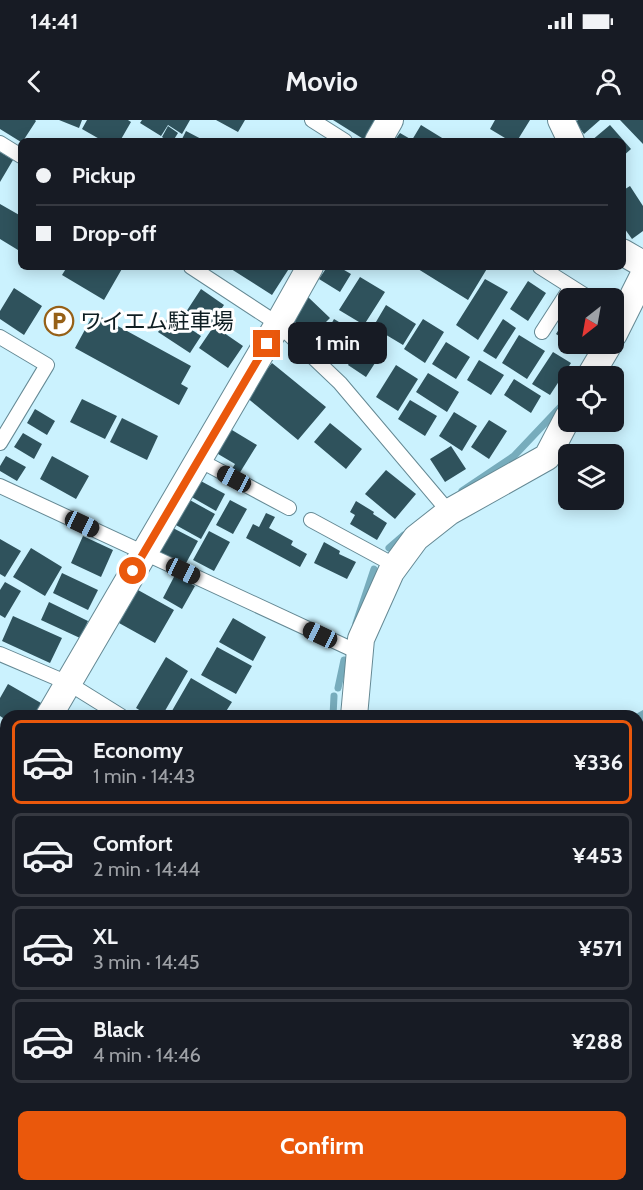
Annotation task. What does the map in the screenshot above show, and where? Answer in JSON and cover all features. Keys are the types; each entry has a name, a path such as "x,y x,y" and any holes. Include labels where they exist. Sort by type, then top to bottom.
{"street":[{"path":"380,138 390,120"},
{"path":"561,120 570,138"},
{"path":"626,254 643,264"},
{"path":"52,710 308,270"},
{"path":"624,309 643,276"},
{"path":"355,710 361,639 391,572 416,538 449,512 547,457 560,432"}],"lane":[{"path":"312,120 340,138"},
{"path":"0,143 18,154"},
{"path":"196,270 279,324 340,383 449,512"},
{"path":"542,332 571,287 545,270"},
{"path":"0,337 47,365 0,443"},
{"path":"199,460 289,508"},
{"path":"0,486 360,653"},
{"path":"311,520 396,566"},
{"path":"0,654 68,683 111,710"}],"building":[{"path":"0,120 36,121 25,138 18,138 18,140 0,129"},
{"path":"59,120 82,120 79,128"},
{"path":"87,120 128,120 131,122 122,138 98,138 82,129"},
{"path":"142,120 190,120 182,134 168,125 161,136 140,123"},
{"path":"216,120 245,120 238,132"},
{"path":"333,120 378,120 366,138 362,138"},
{"path":"495,120 530,120 519,138 505,138 490,129"},
{"path":"600,120 584,134 575,122"},
{"path":"620,120 643,120 643,144"},
{"path":"421,125 442,138 413,138"},
{"path":"610,125 621,138 595,138"},
{"path":"168,126 178,133 175,138 162,137"},
{"path":"186,131 199,138 182,138"},
{"path":"400,133 409,138 396,138"},
{"path":"626,143 631,149 626,153"},
{"path":"0,152 13,160 0,182"},
{"path":"630,186 643,206 643,231 632,239 626,231 626,188"},
{"path":"0,204 18,214 18,250 0,239"},
{"path":"65,270 121,270 104,300 62,275"},
{"path":"233,270 288,270 272,295"},
{"path":"325,270 344,270 351,274 340,292 319,279"},
{"path":"420,270 486,270 468,300"},
{"path":"360,277 385,292 364,325 339,310"},
{"path":"485,279 508,292 478,340 456,325"},
{"path":"528,281 546,293 528,321 510,309"},
{"path":"14,288 42,306 24,335 0,319 0,311"},
{"path":"201,289 224,305 209,327 186,312"},
{"path":"308,297 330,318 311,337 290,317"},
{"path":"386,305 416,324 403,345 373,327"},
{"path":"94,313 191,366 181,384 188,388 179,405 75,348"},
{"path":"170,315 201,336 190,353 158,332"},
{"path":"334,319 359,334 344,360 319,346"},
{"path":"423,319 444,332 425,363 404,349"},
{"path":"503,319 516,328 496,359 483,351"},
{"path":"214,326 243,346 228,368 199,348"},
{"path":"519,335 545,351 527,379 502,363"},
{"path":"365,337 384,349 366,377 348,365"},
{"path":"446,342 470,357 456,379 432,364"},
{"path":"553,352 571,363 569,366 558,366 558,383 550,395 532,384"},
{"path":"479,360 504,375 491,395 467,380"},
{"path":"272,363 326,407 298,440 245,396"},
{"path":"396,365 418,379 398,411 376,397"},
{"path":"428,373 459,392 447,412 416,392"},
{"path":"514,379 541,396 531,413 504,395"},
{"path":"82,399 117,416 105,439 70,422"},
{"path":"410,400 437,416 425,436 398,419"},
{"path":"35,409 55,421 47,435 27,423"},
{"path":"454,412 477,426 462,451 439,436"},
{"path":"122,418 158,436 147,460 110,442"},
{"path":"489,420 507,431 489,459 471,447"},
{"path":"330,423 362,449 346,469 314,442"},
{"path":"227,427 257,445 239,474 232,469 235,464 213,451"},
{"path":"23,433 42,444 34,459 14,447"},
{"path":"451,446 466,469 445,482 430,459"},
{"path":"6,456 26,467 17,481 0,471 0,466"},
{"path":"52,456 89,476 76,499 40,479"},
{"path":"386,470 416,494 395,519 365,494"},
{"path":"197,479 225,494 216,511 188,495"},
{"path":"188,499 215,514 201,539 174,524"},
{"path":"230,500 247,509 233,534 216,525"},
{"path":"356,501 387,523 377,540 350,524 355,515 350,512"},
{"path":"266,513 275,517 269,528 293,541 291,545 307,554 300,567 246,538 253,524 259,527"},
{"path":"173,528 198,541 185,565 160,552"},
{"path":"209,531 230,542 214,571 193,560"},
{"path":"83,536 113,550 101,577 71,563"},
{"path":"0,539 21,551 5,577 0,574"},
{"path":"324,542 340,551 339,554 356,562 347,579 314,563"},
{"path":"31,548 62,567 45,596 13,577"},
{"path":"62,573 98,590 88,610 53,593"},
{"path":"175,575 195,586 182,609 163,598"},
{"path":"5,582 21,591 5,618 0,615 0,590"},
{"path":"138,590 174,610 155,643 119,623"},
{"path":"49,602 88,621 80,638 41,620"},
{"path":"13,616 62,638 50,663 2,641"},
{"path":"233,618 266,637 253,661 219,642"},
{"path":"217,647 252,666 236,694 201,675"},
{"path":"166,657 188,671 165,710 136,708"},
{"path":"191,678 232,702 227,710 172,710"},
{"path":"8,684 41,703 37,710 0,710 0,698"}],"waterway":[{"path":"462,491 514,456 558,410"},
{"path":"389,548 404,535"},
{"path":"356,623 374,569"},
{"path":"338,688 344,660"},
{"path":"333,710 334,696"}],"place":[{"name":"ワイエム駐車場","path":"59,321"}],"route":[{"path":"133,571 267,344"}]}
